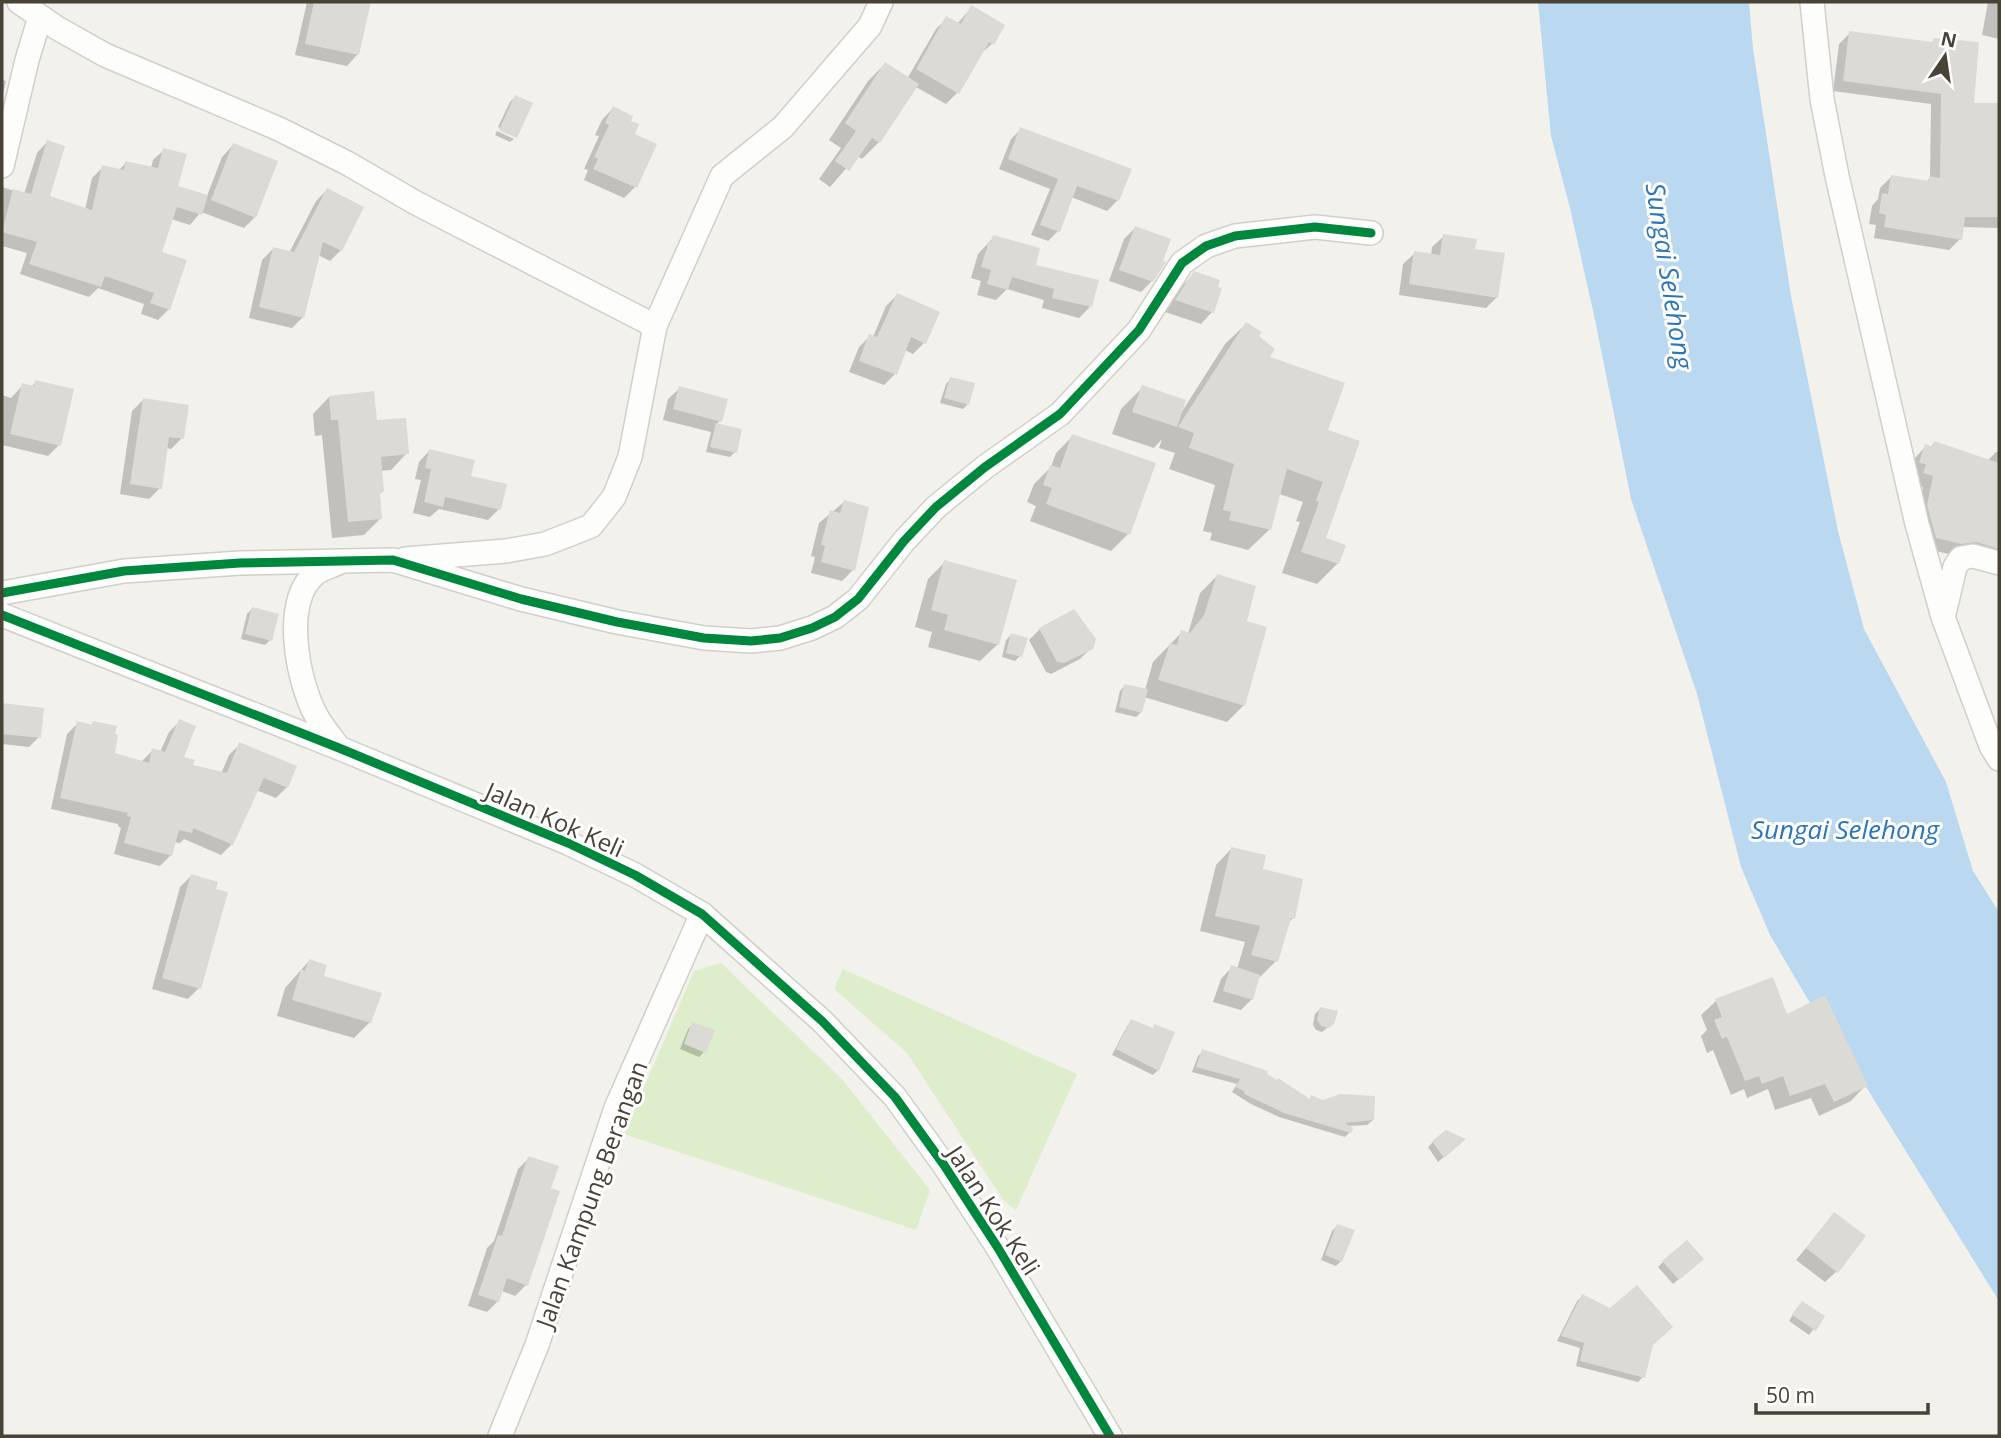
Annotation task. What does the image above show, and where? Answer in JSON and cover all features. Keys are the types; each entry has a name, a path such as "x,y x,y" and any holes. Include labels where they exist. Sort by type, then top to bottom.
{"street":[{"path":"19,2 104,55 279,129 655,326"},
{"path":"2,593 124,571 240,563 393,560 506,551 545,544 591,526 614,497 630,457 655,326 722,176 783,127 870,26 881,2"},
{"path":"1812,2 1822,99 1842,199 1917,524 1943,617 1991,746 1999,759"},
{"path":"2,166 40,17"},
{"path":"393,560 521,599 617,622 704,638 751,641 813,628 835,617 858,599 904,541 936,507 985,467 1060,414 1139,330 1182,263 1206,246 1236,236 1273,231 1315,228 1371,233"},
{"path":"1943,617 1955,567 1961,558 1973,556 1999,563"},
{"path":"339,748 317,716 304,685 295,634 298,598 314,574 344,560"},
{"name":"Jalan Kok Keli","path":"2,615 339,748 568,843 635,876 702,914 822,1021 895,1097 944,1165 998,1248 1110,1436"},
{"name":"Jalan Kampung Berangan","path":"500,1436 537,1345 616,1108 702,914"}],"green space":[{"path":"721,963 842,1079 930,1190 916,1230 624,1134 694,971"},
{"path":"843,969 1077,1074 1016,1210 1004,1201 907,1053 834,989"}],"water":[{"name":"Sungai Selehong","path":"1538,2 1749,2 1753,49 1791,296 1838,531 1864,629 1946,782 1973,871 1999,912 1999,1301 1853,1066 1807,998 1770,935 1741,867 1697,694 1631,499 1594,315 1551,136"}],"building":[{"path":"314,2 371,2 359,55 305,44"},
{"path":"971,5 1005,25 994,45 989,42 959,94 916,69 946,16 961,24"},
{"path":"1849,31 1933,42 1933,38 1979,42 1974,103 1999,103 1999,217 1965,217 1962,240 1884,227 1886,215 1879,213 1882,193 1888,194 1891,175 1929,181 1929,176 1940,178 1941,94 1843,81"},
{"path":"885,62 919,84 880,143 872,138 849,171 835,161 856,131 845,123"},
{"path":"515,95 533,103 517,138 499,130"},
{"path":"613,106 633,116 631,121 639,124 635,134 657,144 637,188 593,169 598,159 594,157 609,125 605,123"},
{"path":"1020,127 1132,169 1119,201 1077,186 1060,232 1040,225 1058,179 1008,159"},
{"path":"47,140 65,146 50,196 92,210 102,165 124,170 125,161 158,168 163,148 187,154 178,186 208,195 202,215 177,207 162,252 187,260 170,310 150,303 154,293 105,276 101,287 29,264 37,242 2,232 13,189 31,194"},
{"path":"233,143 278,161 256,218 211,200"},
{"path":"327,188 364,207 342,251 323,242 304,318 259,307 273,247 294,252"},
{"path":"1135,226 1171,239 1163,261 1166,262 1153,282 1119,270"},
{"path":"1443,234 1477,239 1475,249 1505,253 1498,298 1409,284 1414,251 1440,255"},
{"path":"993,235 1040,248 1036,265 1099,280 1092,307 1052,298 1054,289 1012,277 1008,290 987,284 991,270 981,267"},
{"path":"1194,271 1220,280 1218,287 1222,288 1214,313 1175,300"},
{"path":"897,293 940,312 926,344 911,337 897,375 859,361 869,334 877,337"},
{"path":"1246,322 1262,332 1259,336 1275,349 1270,357 1345,383 1328,430 1360,441 1326,538 1346,545 1339,564 1301,552 1319,502 1316,500 1323,482 1287,469 1271,530 1229,520 1231,512 1223,510 1234,464 1189,448 1194,433 1178,427"},
{"path":"950,377 975,383 969,405 944,398"},
{"path":"35,380 74,389 61,446 10,434 22,383 34,386"},
{"path":"1142,385 1186,400 1177,427 1132,412"},
{"path":"679,386 728,399 722,422 673,409"},
{"path":"374,391 377,420 406,418 409,454 381,457 384,492 380,493 382,519 348,522 338,420 331,420 329,396"},
{"path":"143,398 189,405 184,439 169,437 162,489 130,484"},
{"path":"716,423 742,429 737,453 710,447"},
{"path":"1072,434 1156,463 1130,535 1046,504 1052,488 1043,485 1050,465 1060,468"},
{"path":"1934,441 1999,463 1999,549 1977,542 1961,544 1936,538 1927,505 1933,476 1923,473 1926,464 1919,463 1925,444 1932,447"},
{"path":"429,449 475,460 471,476 507,484 501,510 445,497 443,507 424,502 431,469 425,468"},
{"path":"844,500 869,507 855,571 821,562 825,546 821,545 830,510 840,513"},
{"path":"944,560 1017,580 999,645 944,630 948,615 931,610"},
{"path":"1217,574 1256,586 1247,621 1267,627 1245,706 1158,680 1170,643 1177,645 1181,630 1190,633 1204,615"},
{"path":"252,607 279,614 272,641 245,634"},
{"path":"1074,609 1096,639 1093,649 1064,663 1057,662 1039,628"},
{"path":"1011,633 1028,638 1022,657 1006,653"},
{"path":"1124,684 1148,689 1142,713 1119,707"},
{"path":"2,703 44,708 41,738 2,734"},
{"path":"179,719 196,726 184,757 195,760 193,765 227,773 239,742 297,766 288,788 264,778 233,845 193,828 192,833 179,830 172,856 124,843 131,817 127,816 128,813 60,798 77,721 92,725 93,721 117,726 115,753 149,763 152,748 165,752"},
{"path":"1231,847 1266,855 1263,869 1303,879 1295,919 1291,918 1278,962 1251,955 1260,926 1215,916"},
{"path":"191,874 218,882 216,889 228,892 201,989 162,978"},
{"path":"309,959 327,965 324,976 382,993 371,1023 292,1000 301,969 305,971"},
{"path":"1231,965 1260,975 1253,1000 1223,991"},
{"path":"1773,977 1787,1014 1825,995 1868,1086 1834,1102 1825,1084 1790,1096 1783,1076 1762,1084 1759,1076 1745,1081 1727,1037 1722,1039 1714,1020 1722,1017 1715,999"},
{"path":"1320,1007 1338,1011 1334,1024 1329,1028 1321,1026 1317,1020"},
{"path":"1131,1019 1153,1028 1154,1024 1175,1032 1159,1071 1116,1049"},
{"path":"692,1022 715,1030 706,1053 684,1044"},
{"path":"1202,1049 1268,1071 1267,1074 1310,1099 1311,1095 1323,1100 1340,1094 1375,1096 1374,1120 1345,1123 1353,1128 1351,1133 1284,1113 1244,1094 1245,1092 1236,1087 1240,1079 1196,1067"},
{"path":"1446,1130 1466,1139 1444,1158 1432,1141"},
{"path":"528,1156 559,1166 551,1188 560,1191 528,1286 507,1278 499,1302 478,1295 498,1235 502,1236"},
{"path":"1834,1212 1866,1236 1838,1273 1806,1248"},
{"path":"1337,1224 1355,1230 1342,1262 1325,1255"},
{"path":"1687,1240 1704,1259 1679,1280 1662,1261"},
{"path":"1637,1285 1673,1327 1653,1345 1645,1378 1580,1361 1584,1343 1561,1336 1582,1294 1610,1308"},
{"path":"1802,1301 1825,1316 1816,1331 1792,1315"}],"cycle path":[{"path":"2,593 124,571 240,563 393,560 521,599 617,622 704,638 751,641 780,638 835,617 858,599 904,541 936,507 985,467 1060,414 1139,330 1182,263 1206,246 1235,236 1315,227 1371,233"},
{"path":"2,615 339,748 568,843 635,875 702,914 822,1021 895,1097 944,1165 998,1248 1110,1436"}]}
